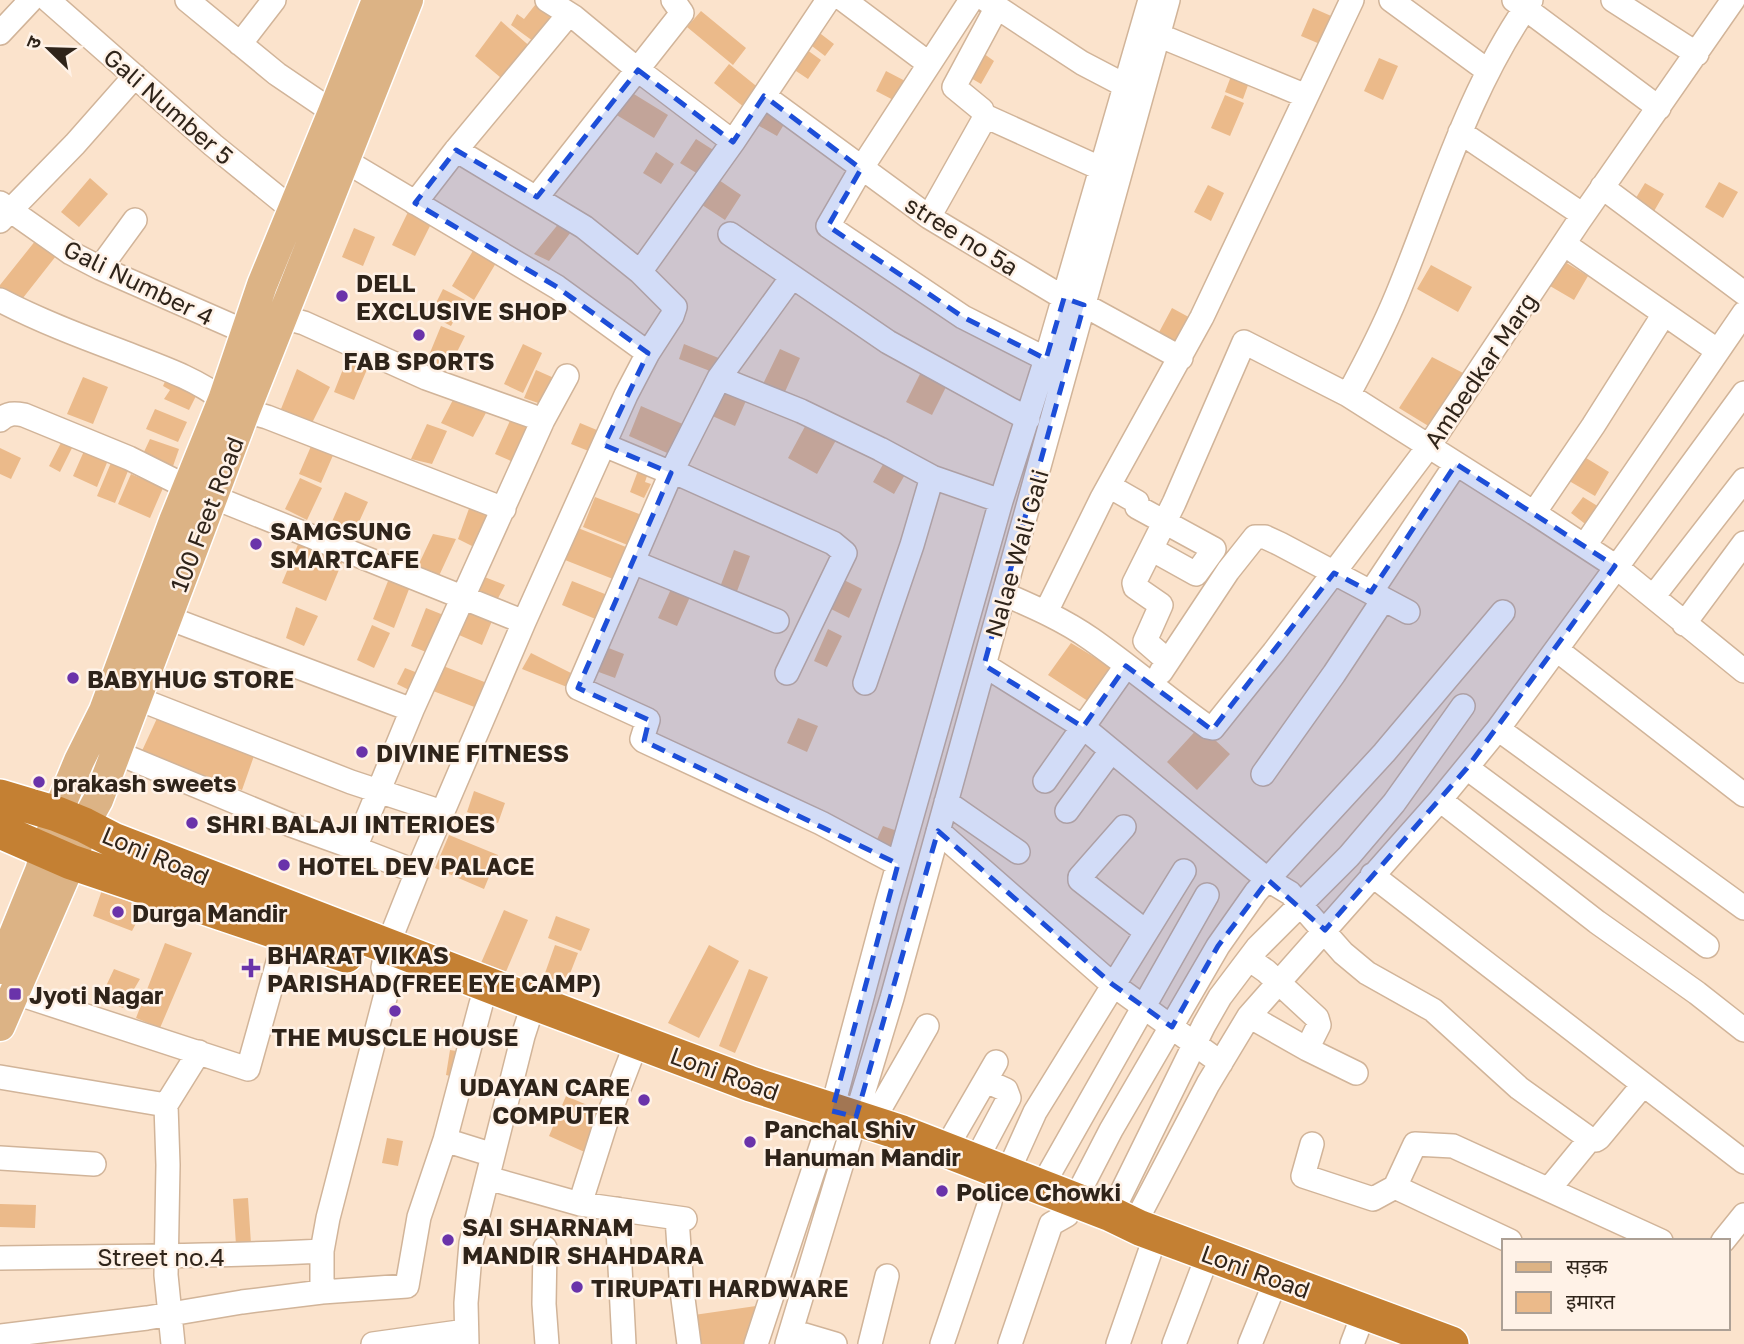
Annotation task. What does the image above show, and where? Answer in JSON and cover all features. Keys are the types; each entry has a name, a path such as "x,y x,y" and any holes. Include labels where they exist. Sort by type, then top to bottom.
{"highway":[{"name":"Loni Road","path":"0,797 71,820 481,1004 531,1011 631,1057 772,1116 846,1119 1064,1213 1132,1229 1451,1344"},
{"name":"Loni Road","path":"0,831 59,856 387,962 960,1156 999,1188 1041,1188 1064,1213 1132,1229 1204,1265 1272,1290 1356,1334 1414,1344"}],"main road":[{"name":"100 Feet Road","path":"266,331 262,285 377,0"},
{"name":"100 Feet Road","path":"0,1026 71,820 79,761 200,492 266,331 344,160 408,0"},
{"name":"100 Feet Road","path":"71,820 98,800 166,617 200,492"},
{"name":"100 Feet Road","path":"0,968 59,856"}],"street":[{"path":"0,33 32,0"},
{"name":"Gali Number 5","path":"48,0 213,145 293,210"},
{"path":"187,0 277,75 333,112"},
{"path":"240,44 274,0"},
{"path":"537,197 682,13 674,0"},
{"path":"640,272 733,142 828,0"},
{"path":"844,0 928,63"},
{"path":"971,0 928,63 828,226 963,317 1046,359"},
{"path":"835,1344 789,1338 846,1119 898,863 1001,501 1046,359 1074,302 1102,169 1150,0"},
{"name":"Nalae Wali Gali","path":"846,1119 938,831 1004,594 1074,302 1168,0"},
{"path":"1046,612 1109,486 1202,317 1352,0"},
{"path":"1391,0 1488,71"},
{"path":"1613,0 1697,54"},
{"name":"Ambedkar Marg","path":"1152,686 1211,728 1215,726 1429,446 1602,187 1733,0"},
{"path":"1348,395 1393,304 1488,71 1523,3 1659,108"},
{"path":"1102,169 985,116 982,110 954,87 992,4 1083,63 1126,86"},
{"path":"415,203 561,5 638,70 733,142"},
{"path":"1158,35 1306,96"},
{"path":"3,212 75,144 135,76"},
{"name":"stree no 5a","path":"764,96 929,217 1074,302 1181,358"},
{"path":"929,217 985,116"},
{"path":"1461,132 1583,215"},
{"path":"323,1292 322,1251 328,1218 387,962 417,872 524,622 604,445 648,352 675,307 640,272 584,227 456,150"},
{"path":"344,160 557,287 648,352"},
{"path":"1602,187 1744,293"},
{"name":"Gali Number 4","path":"3,212 100,268 266,331 304,323 406,370 543,420"},
{"path":"100,268 135,220"},
{"path":"730,234 913,357 1028,419"},
{"path":"1564,244 1718,351"},
{"path":"792,278 719,378 672,471 578,688 648,720 642,739 644,741 898,863"},
{"path":"0,300 90,340 157,365 209,390 234,406 504,509"},
{"path":"1586,545 1744,313"},
{"path":"1534,513 1664,314"},
{"path":"1168,661 1145,641 1161,605 1133,585 1165,522 1244,342 1348,395 1586,545 1744,671"},
{"path":"355,848 412,710 543,420 567,376"},
{"path":"719,378 801,411 880,449 932,478 1001,501"},
{"path":"1132,1229 1249,1016 1440,800 1498,729 1744,393"},
{"path":"5,414 87,440 200,492 524,622"},
{"path":"604,445 672,471 833,543 845,553 787,673"},
{"path":"1263,774 1335,674 1377,596 1456,464"},
{"path":"865,682 932,478"},
{"path":"1653,597 1744,480"},
{"path":"1109,486 1137,502 1137,507 1214,549 1196,574 1151,549"},
{"path":"1004,594 1046,612 1089,638 1152,686 1228,572 1255,537 1265,537 1408,612"},
{"path":"1684,624 1744,543"},
{"path":"633,562 777,621"},
{"path":"1010,1344 1064,1213 1218,946 1256,892 1384,753 1503,612"},
{"path":"166,617 412,710"},
{"path":"1557,650 1744,795"},
{"path":"985,665 1083,727 1268,880 1290,893 1343,953 1367,973 1433,1010 1518,1088 1590,1139 1599,1138 1643,1085"},
{"path":"1045,781 1126,666"},
{"path":"136,698 379,791 442,812"},
{"path":"1118,1344 1132,1229 1195,1044 1220,998 1249,959 1349,856 1394,803 1463,706"},
{"path":"1498,729 1744,908"},
{"path":"1067,811 1111,751"},
{"path":"115,752 281,821 417,872"},
{"path":"1467,768 1707,946"},
{"path":"1440,800 1597,922 1698,993 1744,1030"},
{"path":"946,802 1018,852"},
{"path":"1124,827 1082,874 1080,880 1145,931"},
{"path":"938,831 1112,984 1221,1063"},
{"path":"942,1344 999,1188 1035,1112 1184,871"},
{"path":"1372,875 1744,1162"},
{"path":"1041,1188 1208,895"},
{"path":"28,997 248,1069 280,955"},
{"path":"1249,959 1280,983 1319,1020 1307,1049"},
{"path":"0,1336 323,1292 407,1286 419,1214 444,1140 481,1004"},
{"path":"373,1344 466,1338 471,1243 531,1011"},
{"path":"1249,1016 1356,1073"},
{"path":"757,1344 846,1119 927,1026"},
{"path":"173,1344 166,1254 166,1105 199,1052"},
{"path":"580,1204 606,1122 631,1057"},
{"path":"991,1071 1009,1098 960,1156 991,1071"},
{"path":"0,1077 166,1105"},
{"path":"1549,1189 1590,1139"},
{"path":"444,1140 493,1155"},
{"path":"1312,1144 1303,1174 1305,1177 1373,1199 1395,1186 1413,1146 1421,1143 1453,1146 1657,1239"},
{"path":"0,1158 93,1164"},
{"path":"488,1178 580,1204 681,1219 682,1292 689,1344"},
{"path":"1395,1186 1506,1239"},
{"path":"617,1209 624,1344"},
{"path":"1725,1239 1744,1215"},
{"path":"545,1248 547,1344"},
{"name":"Street no.4","path":"0,1258 166,1254 237,1256 322,1251"},
{"path":"1174,1344 1204,1265"},
{"path":"870,1344 887,1276"},
{"path":"1250,1344 1272,1290"}],"highlighted area":[{"path":"638,70 733,142 764,96 861,169 828,226 963,317 1046,359 1064,298 1084,305 984,665 1083,727 1126,666 1212,730 1334,573 1371,592 1456,464 1615,566 1467,768 1325,930 1268,880 1218,946 1172,1027 1112,984 938,831 856,1117 832,1111 898,864 644,741 649,720 578,688 671,473 604,445 648,353 557,287 415,203 456,150 537,197"}],"building":[{"path":"539,0 563,13 537,44 511,25 517,14 524,19"},
{"path":"1313,8 1338,19 1327,47 1301,36"},
{"path":"701,11 746,48 733,65 687,27"},
{"path":"501,21 533,49 507,83 475,56"},
{"path":"817,31 834,44 825,56 808,43"},
{"path":"803,47 821,60 808,79 790,67"},
{"path":"976,48 994,61 981,84 964,74"},
{"path":"1379,58 1398,66 1383,100 1364,91"},
{"path":"729,64 765,93 750,112 714,83"},
{"path":"886,71 911,84 901,104 876,91"},
{"path":"1233,71 1251,77 1243,99 1225,92"},
{"path":"629,91 668,115 654,138 615,114"},
{"path":"1225,95 1244,103 1230,136 1211,128"},
{"path":"764,102 789,116 777,136 752,122"},
{"path":"696,139 718,153 703,177 680,163"},
{"path":"656,152 674,164 661,184 643,173"},
{"path":"713,176 741,195 725,220 696,201"},
{"path":"90,178 108,194 79,227 61,212"},
{"path":"1719,182 1738,192 1723,218 1705,207"},
{"path":"1645,183 1664,194 1650,218 1631,206"},
{"path":"1208,185 1224,193 1211,221 1194,212"},
{"path":"408,212 431,224 415,256 392,245"},
{"path":"564,217 577,224 549,261 534,254"},
{"path":"354,228 375,237 363,266 342,257"},
{"path":"36,240 56,256 19,303 0,288 0,285"},
{"path":"474,249 496,263 474,300 452,286"},
{"path":"1565,262 1588,276 1574,300 1550,286"},
{"path":"1431,265 1472,287 1458,312 1417,289"},
{"path":"443,289 465,300 451,326 430,315"},
{"path":"1172,308 1196,321 1181,349 1157,336"},
{"path":"441,326 465,336 449,368 427,360"},
{"path":"523,344 542,353 523,393 504,384"},
{"path":"684,344 721,359 710,371 679,359"},
{"path":"780,349 800,358 784,394 763,384"},
{"path":"1432,357 1469,376 1435,430 1399,408"},
{"path":"347,359 368,367 354,400 334,392"},
{"path":"923,368 949,381 932,415 906,402"},
{"path":"297,369 330,387 312,423 281,409"},
{"path":"536,370 554,378 541,404 524,398"},
{"path":"168,375 199,390 189,410 164,399 170,390 163,386"},
{"path":"83,377 108,387 93,424 67,414"},
{"path":"724,383 749,394 735,426 710,415"},
{"path":"456,394 488,409 473,437 441,423"},
{"path":"641,406 685,425 674,456 629,436"},
{"path":"155,409 187,422 178,442 146,429"},
{"path":"513,414 538,425 520,465 495,454"},
{"path":"809,419 839,435 817,474 788,458"},
{"path":"580,423 604,433 596,454 571,444"},
{"path":"427,424 447,431 432,464 411,459"},
{"path":"65,435 76,440 60,472 49,466"},
{"path":"150,439 179,449 172,469 143,454"},
{"path":"88,442 111,453 97,487 73,476"},
{"path":"312,444 334,453 321,483 299,474"},
{"path":"0,448 21,458 11,479 0,474"},
{"path":"1578,453 1609,472 1595,496 1564,478"},
{"path":"113,458 130,466 115,503 97,496"},
{"path":"886,459 907,471 894,494 873,482"},
{"path":"639,468 649,470 645,482 651,484 644,498 630,492"},
{"path":"131,474 163,488 150,518 118,504"},
{"path":"300,478 322,488 307,520 285,509"},
{"path":"345,492 368,502 349,544 327,533"},
{"path":"595,497 647,517 635,548 583,527"},
{"path":"1583,497 1604,510 1593,530 1571,513"},
{"path":"471,503 495,517 480,550 458,539"},
{"path":"578,528 631,549 618,581 565,560"},
{"path":"433,534 456,539 438,578 416,570"},
{"path":"299,542 343,560 326,601 282,583"},
{"path":"734,550 750,556 736,594 720,587"},
{"path":"390,576 411,584 394,628 373,619"},
{"path":"482,576 505,585 496,602 475,595"},
{"path":"840,578 862,589 849,618 827,607"},
{"path":"572,581 615,598 605,623 562,605"},
{"path":"671,589 690,597 677,626 658,618"},
{"path":"296,607 318,616 304,646 286,638"},
{"path":"426,608 451,618 436,656 411,646"},
{"path":"470,611 492,621 482,645 459,635"},
{"path":"372,625 390,633 374,668 357,660"},
{"path":"828,629 842,636 827,667 814,661"},
{"path":"1071,643 1119,672 1094,705 1048,675"},
{"path":"606,647 624,654 615,678 596,671"},
{"path":"531,653 577,676 572,689 522,669"},
{"path":"438,664 487,683 477,708 428,689"},
{"path":"405,668 423,675 415,693 397,684"},
{"path":"159,714 255,753 242,790 141,753"},
{"path":"798,718 818,726 807,752 787,743"},
{"path":"1200,726 1230,754 1197,790 1167,762"},
{"path":"474,791 505,803 498,823 467,812"},
{"path":"883,826 906,834 897,855 874,846"},
{"path":"449,835 498,855 484,889 435,868"},
{"name":"Durga Mandir","path":"102,890 144,908 132,931 93,916"},
{"path":"504,910 528,920 505,974 481,963"},
{"path":"556,916 590,929 581,951 548,938"},
{"path":"165,943 192,953 160,1028 136,1018"},
{"path":"555,945 578,953 566,984 544,976"},
{"path":"709,945 739,961 699,1038 668,1023"},
{"path":"114,969 140,979 123,1008 100,999"},
{"path":"749,969 768,977 735,1053 719,1046"},
{"path":"450,1050 463,1052 459,1078 446,1075"},
{"path":"566,1096 606,1113 589,1154 549,1136"},
{"path":"387,1138 403,1141 398,1166 382,1163"},
{"path":"248,1198 251,1244 236,1245 233,1199"},
{"path":"0,1204 36,1205 35,1228 0,1227"},
{"path":"756,1306 747,1344 699,1344 694,1315"}],"place":[{"name":"DELL EXCLUSIVE SHOP","path":"342,296"},
{"name":"FAB SPORTS","path":"419,335"},
{"name":"SAMGSUNG SMARTCAFE","path":"256,544"},
{"name":"BABYHUG STORE","path":"73,678"},
{"name":"DIVINE FITNESS","path":"362,752"},
{"name":"prakash sweets","path":"39,782"},
{"name":"SHRI BALAJI INTERIOES","path":"192,823"},
{"name":"HOTEL DEV PALACE","path":"284,865"},
{"name":"Durga Mandir","path":"118,912"},
{"name":"BHARAT VIKAS PARISHAD(FREE EYE CAMP)","path":"251,968"},
{"name":"Jyoti Nagar","path":"15,994"},
{"name":"THE MUSCLE HOUSE","path":"395,1011"},
{"name":"UDAYAN CARE COMPUTER","path":"644,1100"},
{"name":"Panchal Shiv Hanuman Mandir","path":"750,1142"},
{"name":"Police Chowki","path":"942,1191"},
{"name":"SAI SHARNAM MANDIR SHAHDARA","path":"448,1240"},
{"name":"TIRUPATI HARDWARE","path":"577,1287"}]}
